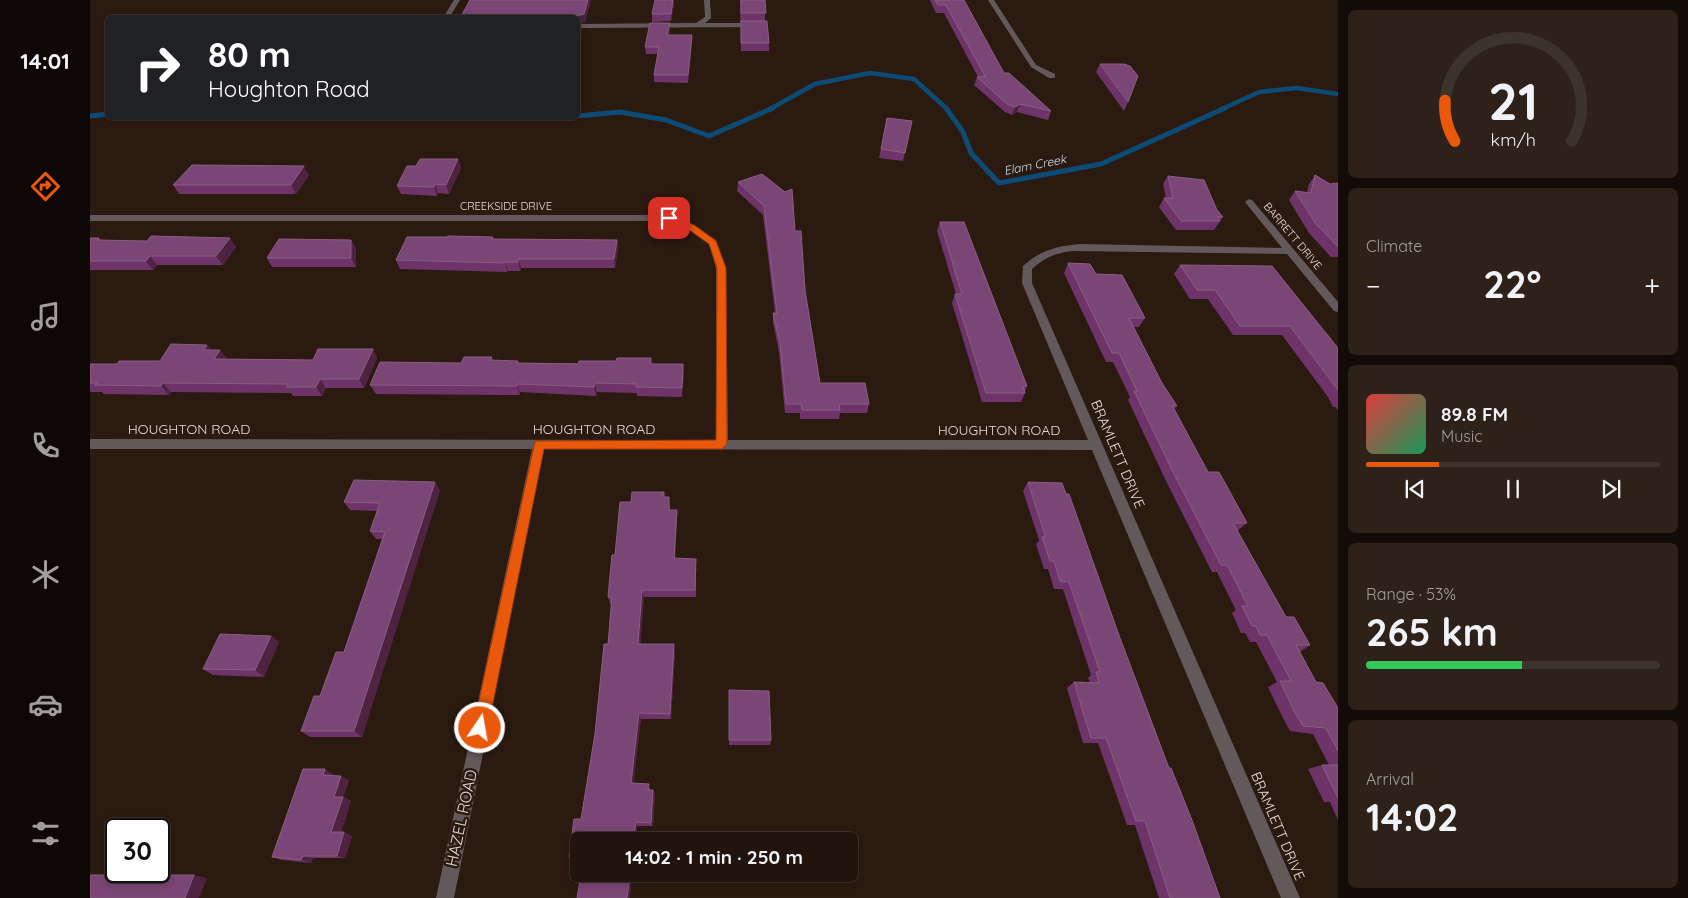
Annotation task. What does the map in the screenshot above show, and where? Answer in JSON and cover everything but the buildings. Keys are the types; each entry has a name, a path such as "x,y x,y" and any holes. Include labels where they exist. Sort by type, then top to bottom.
{"street":[{"path":"448,15 457,0"},
{"path":"698,25 708,18 707,0"},
{"path":"991,0 1033,66 1052,76"},
{"path":"580,26 767,25"},
{"name":"BARRETT DRIVE","path":"1249,202 1338,309"},
{"name":"CREEKSIDE DRIVE","path":"90,218 350,220 669,218 691,227 713,242 721,268 722,444"},
{"name":"BRAMLETT DRIVE","path":"1289,251 1080,247 1057,249 1038,257 1027,268 1027,283 1291,898"},
{"name":"HOUGHTON ROAD","path":"90,444 1097,445"},
{"name":"HAZEL ROAD","path":"445,898 539,444"}],"waterway":[{"name":"Elam Creek","path":"770,109 815,84 870,73 914,79 946,108"},
{"name":"Elam Creek","path":"1222,109 1259,92 1297,88 1338,94"},
{"name":"Elam Creek","path":"580,116 620,112 666,120 709,136 773,108"},
{"name":"Elam Creek","path":"946,108 963,132 971,153 999,183 1101,164 1225,108"},
{"name":"Elam Creek","path":"90,116 105,114"}],"route":[{"path":"480,728 539,444 722,444 721,268 713,242 691,227 669,218"}]}
